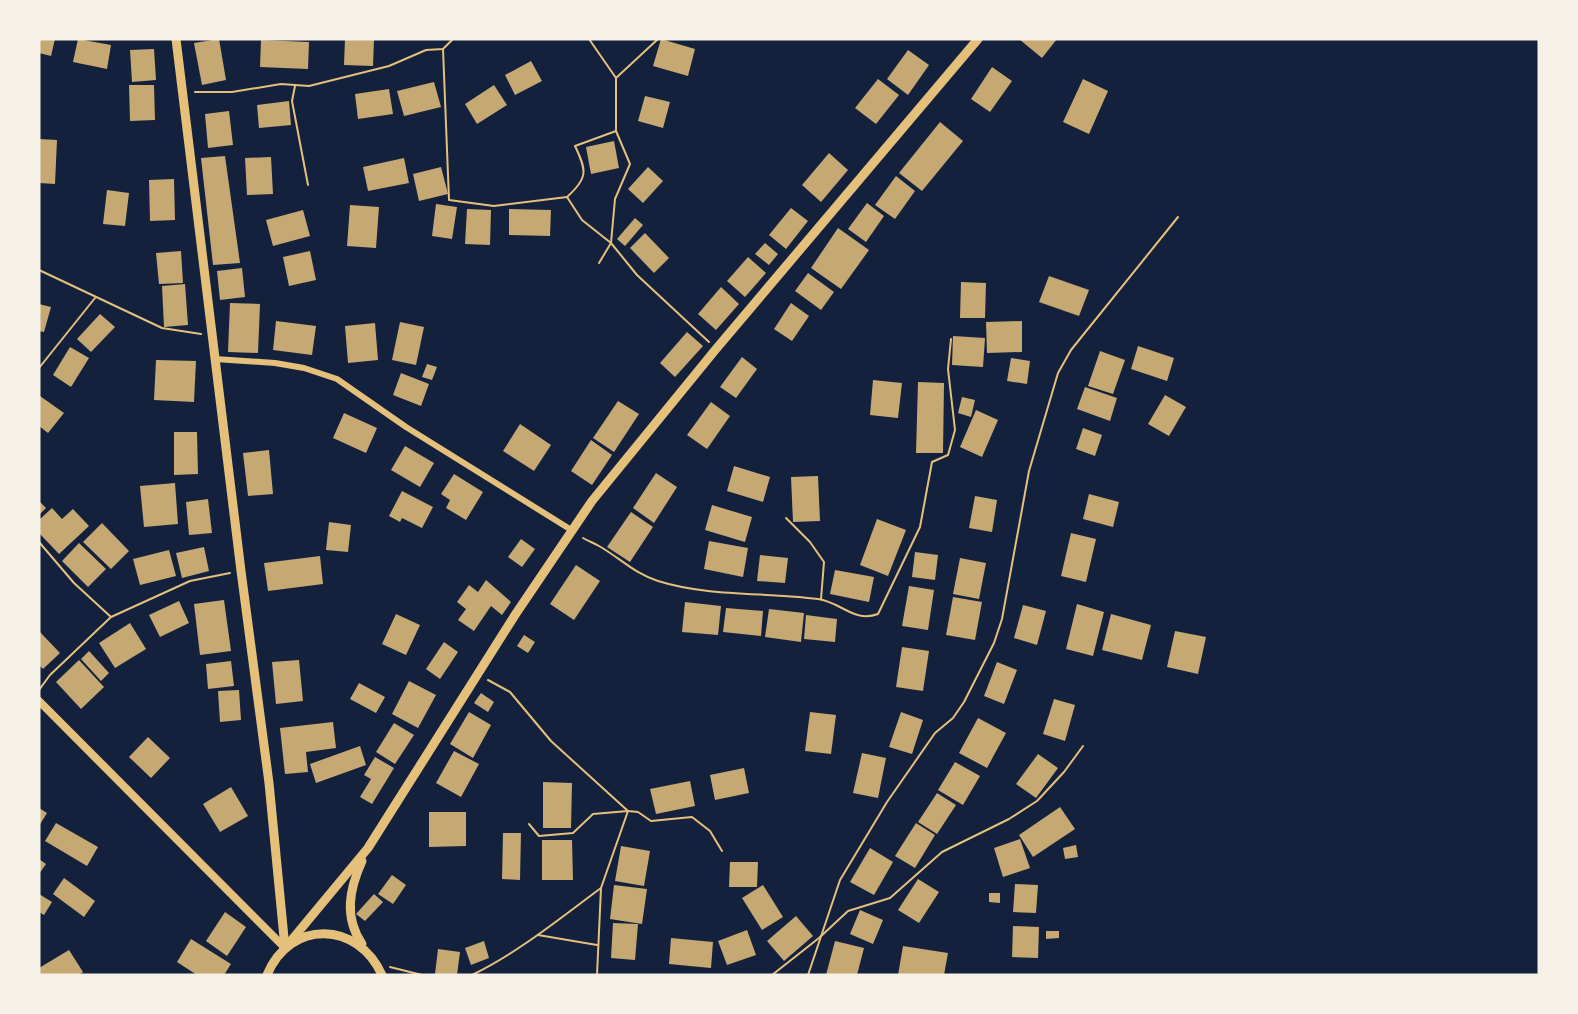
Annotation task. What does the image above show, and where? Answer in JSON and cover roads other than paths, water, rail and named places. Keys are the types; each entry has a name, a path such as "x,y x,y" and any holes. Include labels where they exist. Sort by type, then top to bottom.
{"main road":[{"path":"176,39 240,571 269,783 285,948"},
{"path":"267,972 368,848 478,674 592,501 716,349 978,39"},
{"path":"368,848 356,874 349,901 352,927 364,948 377,963 382,975"},
{"path":"285,948 297,940 322,933 344,936 364,948"}],"street":[{"path":"216,359 285,364 336,379 406,427 573,531"},
{"path":"39,701 285,948"}]}
